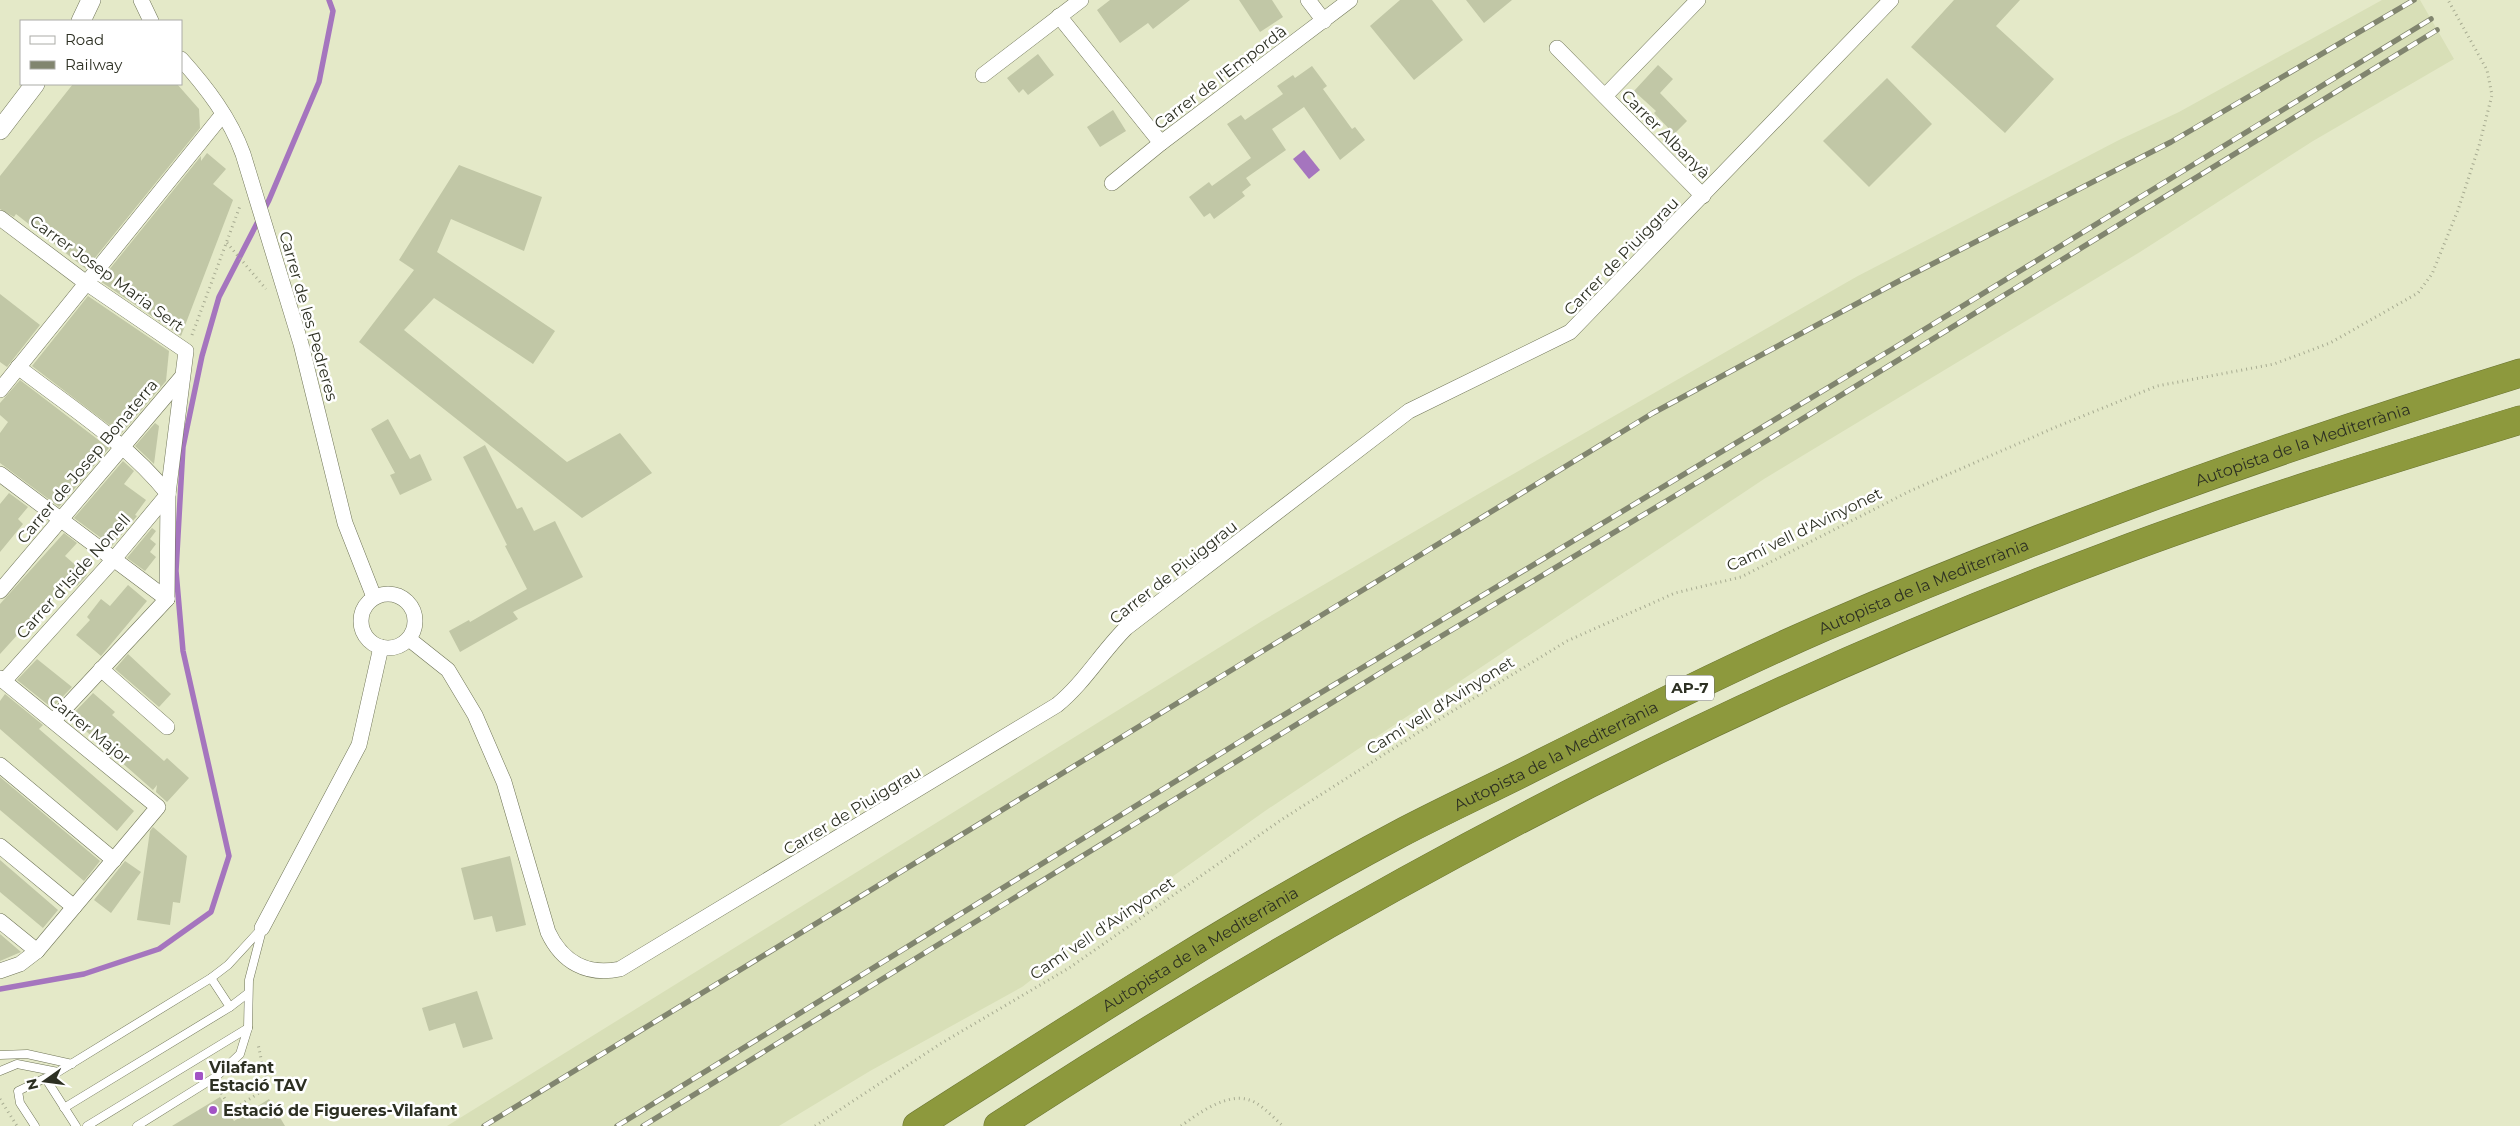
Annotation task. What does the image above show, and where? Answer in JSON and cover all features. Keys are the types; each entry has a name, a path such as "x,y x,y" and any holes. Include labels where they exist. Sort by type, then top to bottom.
{"highway":[{"name":"Autopista de la Mediterrània","path":"918,1126 1086,1018 1257,914 1399,834 1667,699 1823,628 2092,518 2384,416 2520,373"},
{"name":"AP-7","path":"998,1126 1105,1056 1269,957 1416,873 1545,805 1697,731 1839,666 2106,556 2238,508 2520,420"}],"street":[{"path":"82,20 92,0"},
{"path":"141,0 151,20"},
{"path":"983,75 1081,0"},
{"path":"1308,0 1324,21"},
{"name":"Carrer de l'Empordà","path":"1112,183 1161,143 1350,0"},
{"name":"Carrer Albanyà","path":"1605,96 1698,0"},
{"name":"Carrer de Piuiggrau","path":"409,639 448,670 476,715 504,782 548,932 561,954 582,968 606,972 620,969 1056,705 1083,681 1103,653 1126,628 1305,493 1409,411 1570,332 1891,0"},
{"path":"1060,16 1161,143"},
{"name":"Carrer Albanyà","path":"1557,48 1703,196"},
{"name":"Carrer de les Pedreres","path":"182,60 207,89 235,132 301,344 345,523 374,597"},
{"path":"0,130 34,85"},
{"path":"0,390 85,282 223,114"},
{"name":"Carrer Josep Maria Sert","path":"0,218 85,282 186,351 181,378 168,494 167,599"},
{"path":"18,367 122,446 147,469 168,494"},
{"name":"Carrer de Josep Bonaterra","path":"0,591 59,519 181,378"},
{"path":"2,480 59,519 167,599 53,721"},
{"name":"Carrer d'Iside Nonell","path":"2,679 114,559 168,494"},
{"path":"391,593 407,600 412,607 416,624 409,639 396,647 381,647 368,639 361,624 364,608 374,597 391,593"},
{"path":"262,928 358,745 381,647"},
{"path":"101,669 167,727"},
{"name":"Carrer Major","path":"2,679 158,807 114,860"},
{"path":"0,765 114,860 38,951 20,964 0,971"},
{"path":"0,846 74,907"},
{"path":"0,921 38,951"}],"lane":[{"path":"34,1126 20,1103 18,1090 46,1079 72,1064 211,978 228,965 262,928"},
{"path":"137,1126 231,1065 240,1054 248,1028 247,994 262,928"},
{"path":"211,978 230,1007"},
{"path":"64,1108 230,1007 247,994"},
{"path":"88,1126 248,1028"},
{"path":"0,1055 27,1054 72,1064"},
{"path":"0,1071 10,1065 21,1064 58,1072"},
{"path":"46,1079 76,1126"}],"path":[{"name":"Camí vell d'Avinyonet","path":"816,1126 940,1044 1069,968 1281,820 1438,720 1568,641 1675,593 1741,577 1910,491 2056,427 2157,386 2274,364 2330,342 2418,293 2432,274 2458,210 2479,146 2492,95 2487,70 2448,0"},
{"path":"186,351 240,209 240,200"},
{"path":"227,242 252,272"},
{"path":"1180,1126 1209,1106 1231,1099 1254,1102 1283,1126"},
{"path":"0,1100 17,1126"}],"shaded area":[{"path":"2382,0 2420,0 2454,59 2313,141 2140,252 1764,479 1265,811 1083,940 1022,987 870,1071 779,1126 447,1126 1262,621 1475,496 1856,277 2119,140 2179,112"},
{"path":"1304,150 1320,170 1309,179 1293,159"}],"building":[{"path":"1110,0 1190,0 1153,29 1148,23 1120,43 1097,10"},
{"path":"1239,0 1272,0 1283,17 1260,32"},
{"path":"1400,0 1432,0 1463,40 1414,80 1370,26"},
{"path":"1466,0 1512,0 1484,23"},
{"path":"1954,0 2020,0 1996,26 2054,79 2005,133 1911,47"},
{"path":"1038,54 1054,75 1028,95 1023,89 1019,93 1007,78"},
{"path":"1658,65 1673,79 1660,93 1687,121 1674,134 1654,113 1656,111 1634,91"},
{"path":"1312,66 1327,86 1323,89 1352,129 1355,127 1365,140 1340,160 1304,107 1272,129 1286,150 1246,178 1251,185 1242,192 1245,196 1214,219 1210,213 1204,217 1189,197 1209,182 1212,186 1251,158 1227,124 1241,115 1245,120 1283,94 1277,86 1293,75 1295,78"},
{"path":"1887,78 1932,124 1869,187 1823,141"},
{"path":"72,85 178,85 199,109 200,128 86,269 16,214 14,217 0,209 0,176"},
{"path":"1113,110 1126,131 1100,147 1087,127"},
{"path":"207,153 226,169 213,184 233,200 181,336 100,281 201,156 201,161"},
{"path":"459,165 542,197 524,251 451,219 437,252 555,331 533,364 434,298 404,330 567,462 620,433 652,473 582,518 359,342 414,270 399,260"},
{"path":"0,294 40,325 7,367 0,362"},
{"path":"88,296 169,351 166,381 121,434 32,366"},
{"path":"20,380 109,448 59,507 0,463 0,433 8,422 0,415 0,403"},
{"path":"388,419 410,459 420,454 432,480 400,495 390,475 395,473 371,429"},
{"path":"155,423 159,426 154,464 135,446"},
{"path":"485,445 517,509 522,507 534,531 555,521 583,577 513,612 518,619 460,652 449,631 469,620 470,622 527,589 463,457"},
{"path":"123,461 134,471 124,484 146,500 135,515 137,516 112,546 74,518"},
{"path":"9,493 28,507 18,519 23,524 0,552 0,504"},
{"path":"152,528 156,531 150,539 156,544 150,552 156,557 145,571 127,558"},
{"path":"64,533 77,543 65,556 87,575 77,586 71,580 52,601 50,599 0,654 0,604"},
{"path":"128,585 147,601 101,656 76,635 90,620 87,617 101,599 110,606"},
{"path":"128,654 171,694 159,707 115,669"},
{"path":"37,659 72,687 52,708 17,680"},
{"path":"93,693 115,712 112,715 164,761 167,758 189,778 167,802 156,792 157,785 153,790 70,717"},
{"path":"5,694 43,725 39,729 134,811 117,831 0,729 0,701"},
{"path":"0,777 100,861 84,881 0,810"},
{"path":"153,827 187,856 180,903 173,902 170,925 137,920 150,831"},
{"path":"510,856 526,925 496,932 492,916 474,920 461,868"},
{"path":"0,860 58,910 43,928 0,892"},
{"path":"125,861 141,872 111,913 94,900"},
{"path":"0,934 21,952 0,961"},
{"path":"477,991 493,1039 463,1048 455,1023 429,1031 422,1008"},
{"name":"Estació de Figueres-Vilafant","path":"220,1097 234,1121 269,1099 285,1126 172,1126"}],"waterway":[{"path":"0,989 84,974 159,949 211,912 229,856 183,651 176,571 183,447 202,356 219,297 269,200 319,82 333,11 329,0"}],"railway":[{"path":"484,1126 1653,413 1899,281 2171,142 2414,0"},
{"path":"617,1126 1262,728 1894,348 2431,19"},
{"path":"643,1126 1395,664 1758,446 2437,30"}],"place":[{"name":"Vilafant Estació TAV","path":"199,1076"},
{"name":"Estació de Figueres-Vilafant","path":"213,1110"}]}
